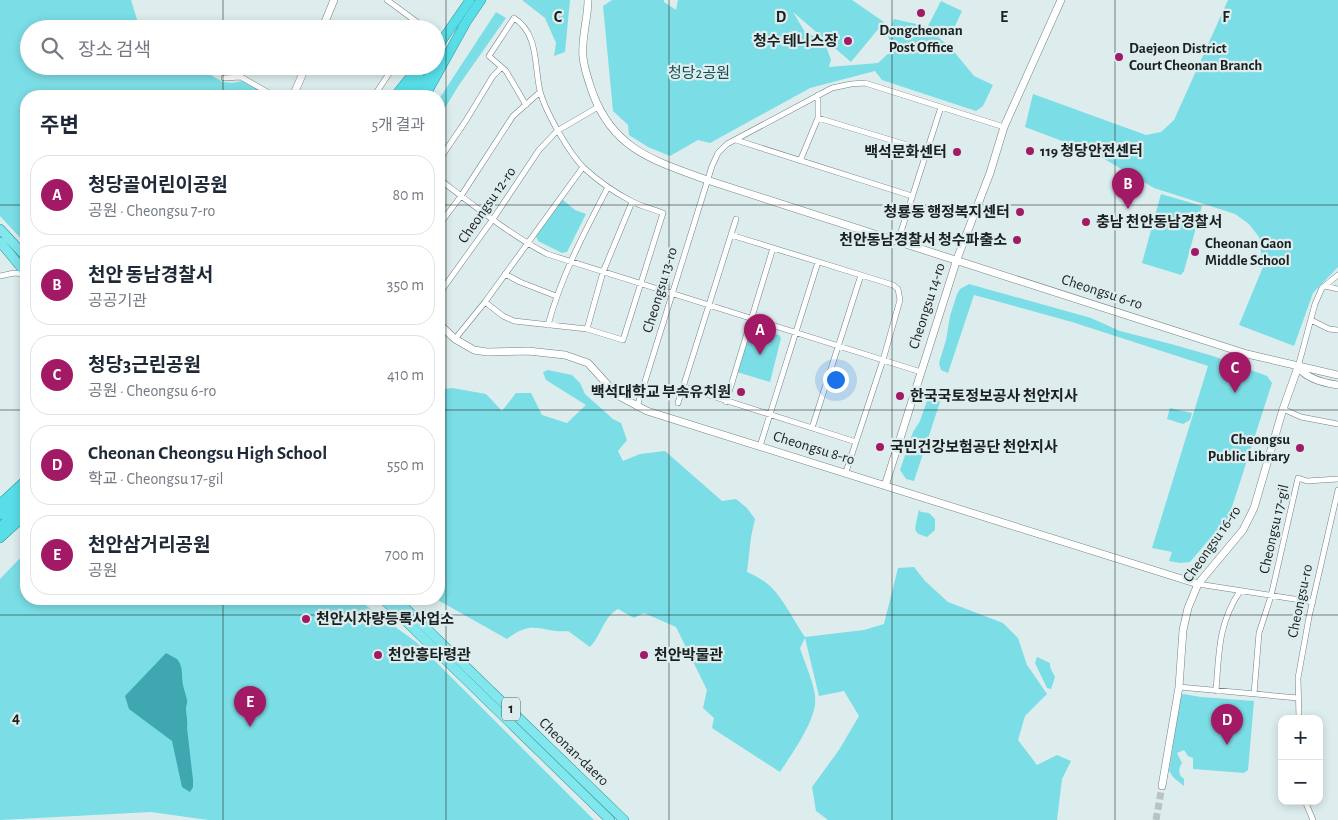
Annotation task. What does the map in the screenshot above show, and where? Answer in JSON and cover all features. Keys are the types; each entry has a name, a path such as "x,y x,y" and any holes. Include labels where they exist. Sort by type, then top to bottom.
{"highway":[{"path":"445,36 470,0"},
{"path":"445,53 481,0"},
{"path":"445,62 465,24"},
{"path":"445,35 452,26"},
{"path":"400,90 412,75"},
{"path":"409,90 419,75"},
{"path":"419,90 430,75"},
{"path":"429,90 438,75"},
{"path":"0,504 20,486"},
{"path":"0,516 20,498"},
{"path":"0,527 20,509"},
{"path":"0,538 20,520"}],"main road":[{"path":"0,229 20,251"},
{"path":"0,242 20,266"},
{"name":"Cheonan-daero","path":"389,605 610,820"},
{"name":"Cheonan-daero","path":"402,605 624,820"}],"street":[{"path":"326,20 334,0"},
{"path":"387,0 414,20"},
{"name":"Cheongsu 6-ro","path":"588,0 583,56 589,82 598,107 609,126 624,141 642,154 707,180 1247,354 1338,375"},
{"name":"Cheongsu 14-ro","path":"885,486 957,260 990,173 1004,127 1061,0"},
{"path":"485,302 503,316 514,321 587,329 623,340 663,213 632,202 608,187 583,167 557,131 540,92 532,40 523,24 514,18 489,56 506,71 526,105"},
{"path":"445,151 501,68"},
{"path":"296,90 302,75"},
{"path":"378,90 388,75"},
{"path":"224,78 242,77 264,90"},
{"path":"707,180 718,153 727,144 818,96 842,86 865,83 1004,127"},
{"path":"445,217 514,116 540,92"},
{"path":"800,161 818,118 818,96"},
{"path":"898,241 941,106"},
{"name":"Cheongsu 12-ro","path":"445,286 539,150 557,131 598,107"},
{"path":"818,118 927,151"},
{"path":"736,140 912,196"},
{"path":"455,339 485,302 583,167"},
{"name":"Cheongsu 13-ro","path":"637,406 707,180"},
{"path":"445,184 493,219 547,254 921,372"},
{"path":"548,325 556,296 570,262 608,187"},
{"path":"587,329 603,272 632,202"},
{"path":"678,403 736,219"},
{"path":"731,235 893,285 900,293 900,300 883,360 846,472"},
{"path":"726,402 773,248"},
{"path":"760,446 794,333 818,262"},
{"path":"0,276 20,273"},
{"path":"505,274 556,296"},
{"path":"812,428 861,275"},
{"path":"1298,367 1315,304 1325,286 1338,275"},
{"path":"1325,286 1338,288"},
{"path":"1311,320 1330,329 1338,330"},
{"name":"Cheongsu 8-ro","path":"445,330 455,339 474,350 528,351 578,358 588,363 617,394 637,406 1198,584"},
{"name":"Cheongsu 6-ro","path":"1298,367 1304,375 1329,384 1338,385"},
{"name":"Cheongsu 16-ro","path":"1162,786 1179,687 1183,630 1188,608 1198,584 1243,530 1254,508 1283,409 1298,367"},
{"path":"684,388 856,442"},
{"path":"1283,409 1301,417 1338,424"},
{"name":"Cheongsu 17-gil","path":"1254,694 1259,633 1271,596 1298,478 1307,481 1338,479"},
{"name":"Cheongsu-ro","path":"1299,715 1298,678 1338,490"},
{"name":"Cheongsu 17-gil","path":"1198,584 1313,602"},
{"path":"1216,691 1220,638 1224,620 1230,605 1240,591"},
{"path":"1179,687 1298,698"},
{"path":"1306,805 1312,820"}],"green space":[{"path":"0,0 131,0 137,20 20,20 20,75 211,75 223,82 243,81 258,90 20,90 20,238 0,216"},
{"path":"522,0 570,0 565,52 554,56 556,43 545,18"},
{"name":"청당2공원","path":"612,0 664,0 664,2 676,10 678,0 852,0 884,22 851,62 793,12 805,32 825,43 831,60 829,67 878,63 891,51 888,34 894,19 925,26 951,48 974,76 993,85 983,106 976,111 882,80 875,71 810,88 710,143 698,140 670,156 648,147 629,135 628,125 613,111 603,6"},
{"path":"1228,0 1338,0 1338,267 1313,293 1294,346 1239,325 1263,267 1259,237 1249,224 1235,214 1154,188 1094,153 1025,127 1033,94 1146,135 1161,132 1174,120"},
{"path":"941,1 962,11 950,37 928,26"},
{"path":"496,12 506,18 445,108 445,90"},
{"path":"1161,194 1202,206 1184,271 1181,275 1142,263"},
{"path":"562,199 575,210 586,214 567,252 562,253 538,241 536,236"},
{"path":"969,284 1091,318 1120,331 1213,356 1267,376 1272,383 1225,525 1213,535 1190,562 1169,561 1172,552 1152,548 1208,366 1072,322 974,295 948,373 941,370 939,363 946,340 950,316 957,294 960,289"},
{"path":"755,328 779,335 781,338 770,382 737,372 751,330"},
{"path":"548,370 572,375 580,383 585,394 613,419 621,423 627,440 618,451 623,461 640,454 665,451 722,501 736,499 747,508 755,519 747,572 771,587 805,637 864,630 884,624 898,568 914,567 925,581 948,602 1003,623 1018,638 1027,665 1047,694 1025,716 1018,740 1037,765 1057,755 1071,761 1062,779 1057,820 828,820 816,811 812,787 839,750 859,716 844,691 819,696 805,638 800,648 813,684 815,705 803,736 780,772 712,728 714,718 703,708 707,690 676,627 644,613 634,618 618,609 609,616 590,647 568,631 537,628 524,629 507,639 445,604 445,389 452,388 486,394 502,411 516,393 531,393 542,415 567,423 586,405 546,380 543,372"},
{"path":"930,392 942,396 914,481 906,479 900,470 913,432 920,421"},
{"path":"1170,408 1192,413 1190,420 1183,424 1167,419"},
{"path":"919,510 929,513 935,519 935,530 927,537 919,534 916,530"},
{"path":"20,558 20,605 365,605 416,642 594,820 208,820 151,812 0,820 0,579"},
{"path":"1037,657 1050,663 1055,677 1051,689 1047,688 1035,663"},
{"path":"1183,694 1254,701 1248,770 1244,773 1193,769 1193,758 1188,756 1184,750 1177,753 1182,763 1179,772 1184,779 1184,786 1174,778 1169,771 1180,698"}],"shaded area":[{"path":"166,653 177,659 181,665 187,701 187,728 193,780 193,787 190,792 182,787 172,741 129,709 125,696"}],"tunnel":[{"path":"1156,820 1162,786"}],"place":[{"name":"Dongcheonan Post Office","path":"921,13"},
{"name":"청수 테니스장","path":"848,41"},
{"name":"Daejeon District Court Cheonan Branch","path":"1119,57"},
{"name":"119 청당안전센터","path":"1030,151"},
{"name":"백석문화센터","path":"957,152"},
{"name":"천안 동남경찰서","path":"1128,209"},
{"name":"청룡동 행정복지센터","path":"1020,212"},
{"name":"충남 천안동남경찰서","path":"1086,222"},
{"name":"천안동남경찰서 청수파출소","path":"1017,240"},
{"name":"Cheonan Gaon Middle School","path":"1195,252"},
{"name":"청당골어린이공원","path":"760,355"},
{"name":"백석대학교 부속유치원","path":"741,392"},
{"name":"청당3근린공원","path":"1235,393"},
{"name":"한국국토정보공사 천안지사","path":"900,396"},
{"name":"국민건강보험공단 천안지사","path":"880,447"},
{"name":"Cheongsu Public Library","path":"1300,448"},
{"name":"천안시차량등록사업소","path":"306,619"},
{"name":"천안흥타령관","path":"378,655"},
{"name":"천안박물관","path":"644,655"},
{"name":"천안삼거리공원","path":"250,727"},
{"name":"Cheonan Cheongsu High School","path":"1227,745"}]}
